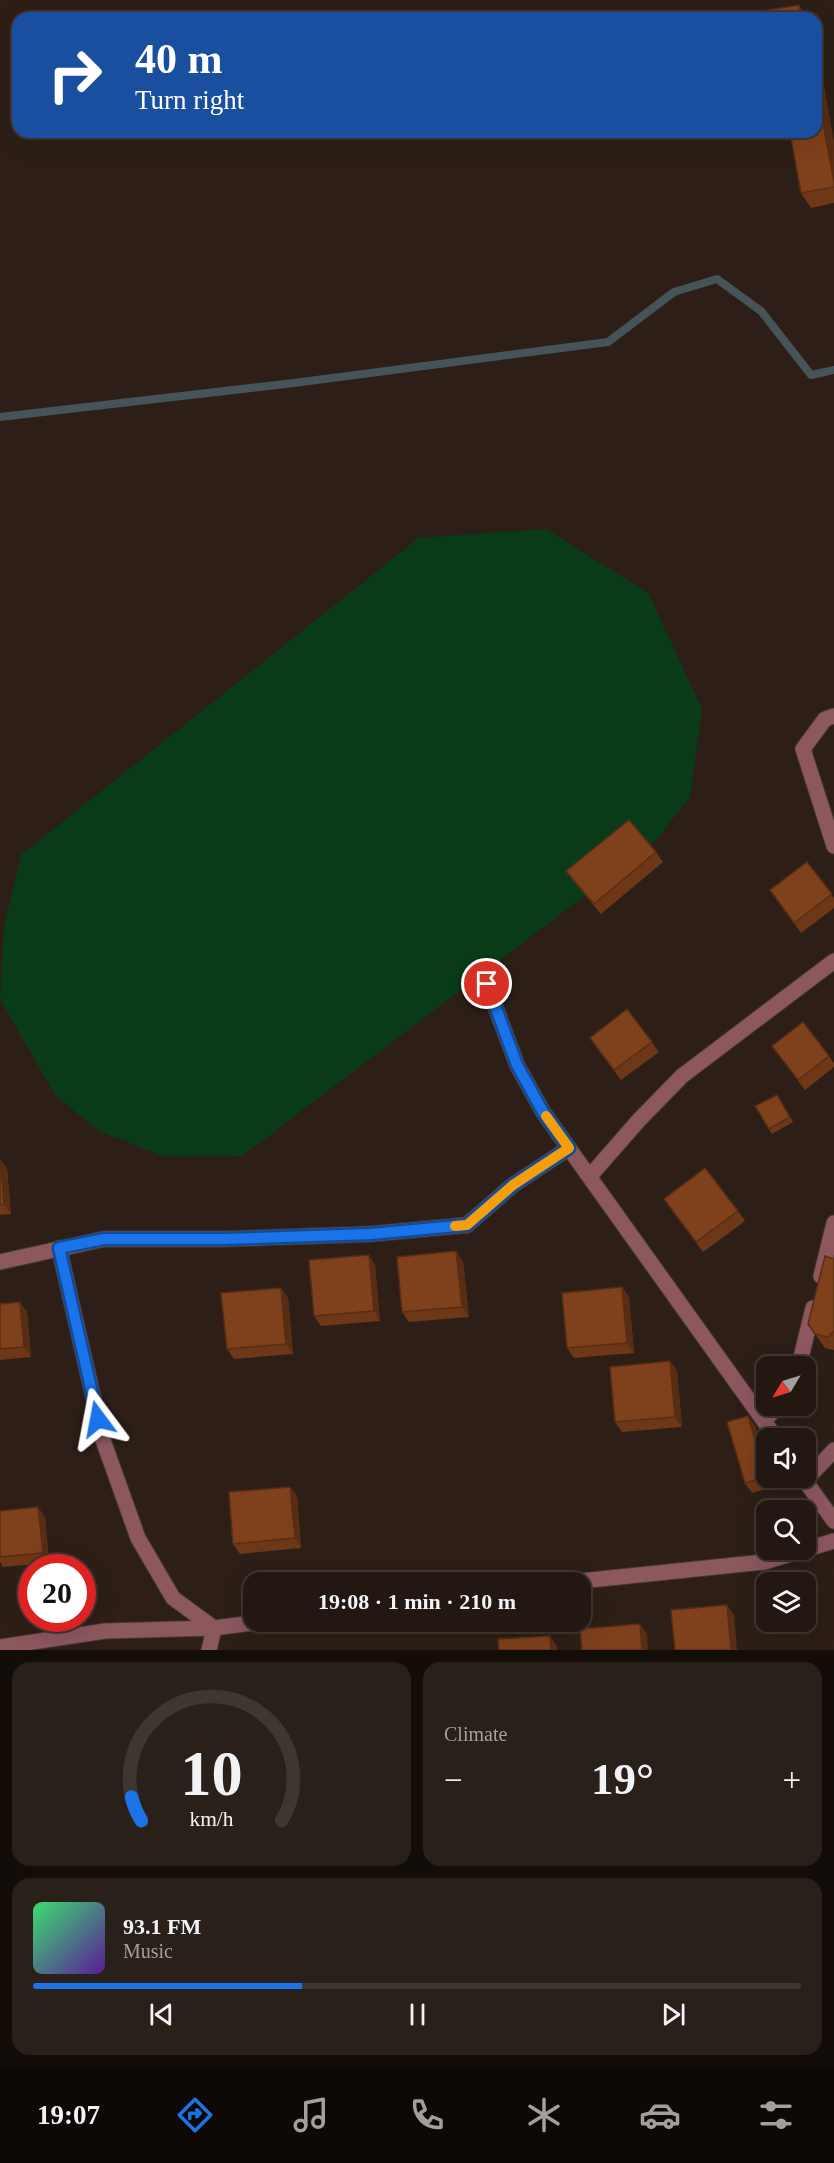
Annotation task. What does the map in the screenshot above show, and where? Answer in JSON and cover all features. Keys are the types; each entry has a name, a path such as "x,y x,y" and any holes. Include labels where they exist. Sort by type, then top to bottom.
{"street":[{"path":"834,716 825,719 803,749 834,846"},
{"path":"590,1176 639,1120 682,1076 834,961"},
{"path":"487,984 517,1065 543,1112 769,1428"},
{"path":"0,1262 104,1239 224,1239 371,1234 467,1225 513,1185 569,1148"},
{"path":"801,1356 834,1223"},
{"path":"59,1248 103,1440 138,1538 174,1598 214,1628"},
{"path":"764,1421 769,1416"},
{"path":"816,1467 834,1450"},
{"path":"810,1488 834,1521"},
{"path":"591,1580 764,1562 834,1541"},
{"path":"0,1647 105,1631 214,1628 243,1624"},
{"path":"209,1650 214,1628"}],"green space":[{"path":"546,529 648,593 702,709 690,797 653,844 242,1156 165,1157 99,1131 55,1095 0,999 4,927 21,855 419,538"}],"building":[{"path":"799,5 800,12 756,12"},
{"path":"822,118 834,187 801,193 791,138 822,138"},
{"path":"629,820 656,852 594,904 566,871"},
{"path":"807,862 832,894 794,923 770,890"},
{"path":"627,1009 652,1042 614,1070 590,1038"},
{"path":"803,1022 829,1056 798,1080 772,1046"},
{"path":"777,1095 790,1117 769,1129 755,1106"},
{"path":"0,1159 4,1204 0,1205"},
{"path":"705,1168 738,1211 696,1242 664,1199"},
{"path":"456,1251 462,1307 402,1312 397,1257"},
{"path":"369,1255 374,1311 314,1316 309,1260"},
{"path":"825,1256 834,1259 834,1332 828,1337 815,1334 808,1324"},
{"path":"622,1287 627,1343 567,1348 562,1293"},
{"path":"281,1288 286,1344 227,1349 221,1293"},
{"path":"20,1302 24,1347 0,1349 0,1304"},
{"path":"670,1361 675,1417 615,1422 610,1367"},
{"path":"748,1416 756,1443 756,1480 745,1483 727,1422"},
{"path":"290,1487 295,1538 233,1544 229,1492"},
{"path":"38,1507 43,1553 0,1557 0,1511"},
{"path":"727,1605 731,1650 675,1650 671,1610"},
{"path":"640,1624 642,1650 582,1650 580,1632 591,1632 591,1628"},
{"path":"550,1636 551,1650 499,1650 498,1639"}],"waterway":[{"path":"0,417 294,383 608,342 674,292 717,279 761,311 811,375 834,370"}],"slow traffic":[{"path":"455,1226 467,1225 513,1185 569,1148 546,1116"}],"route":[{"path":"98,1419 59,1248 104,1239 224,1239 371,1234 467,1225 513,1185 569,1148 543,1112 517,1065 487,984"}]}
